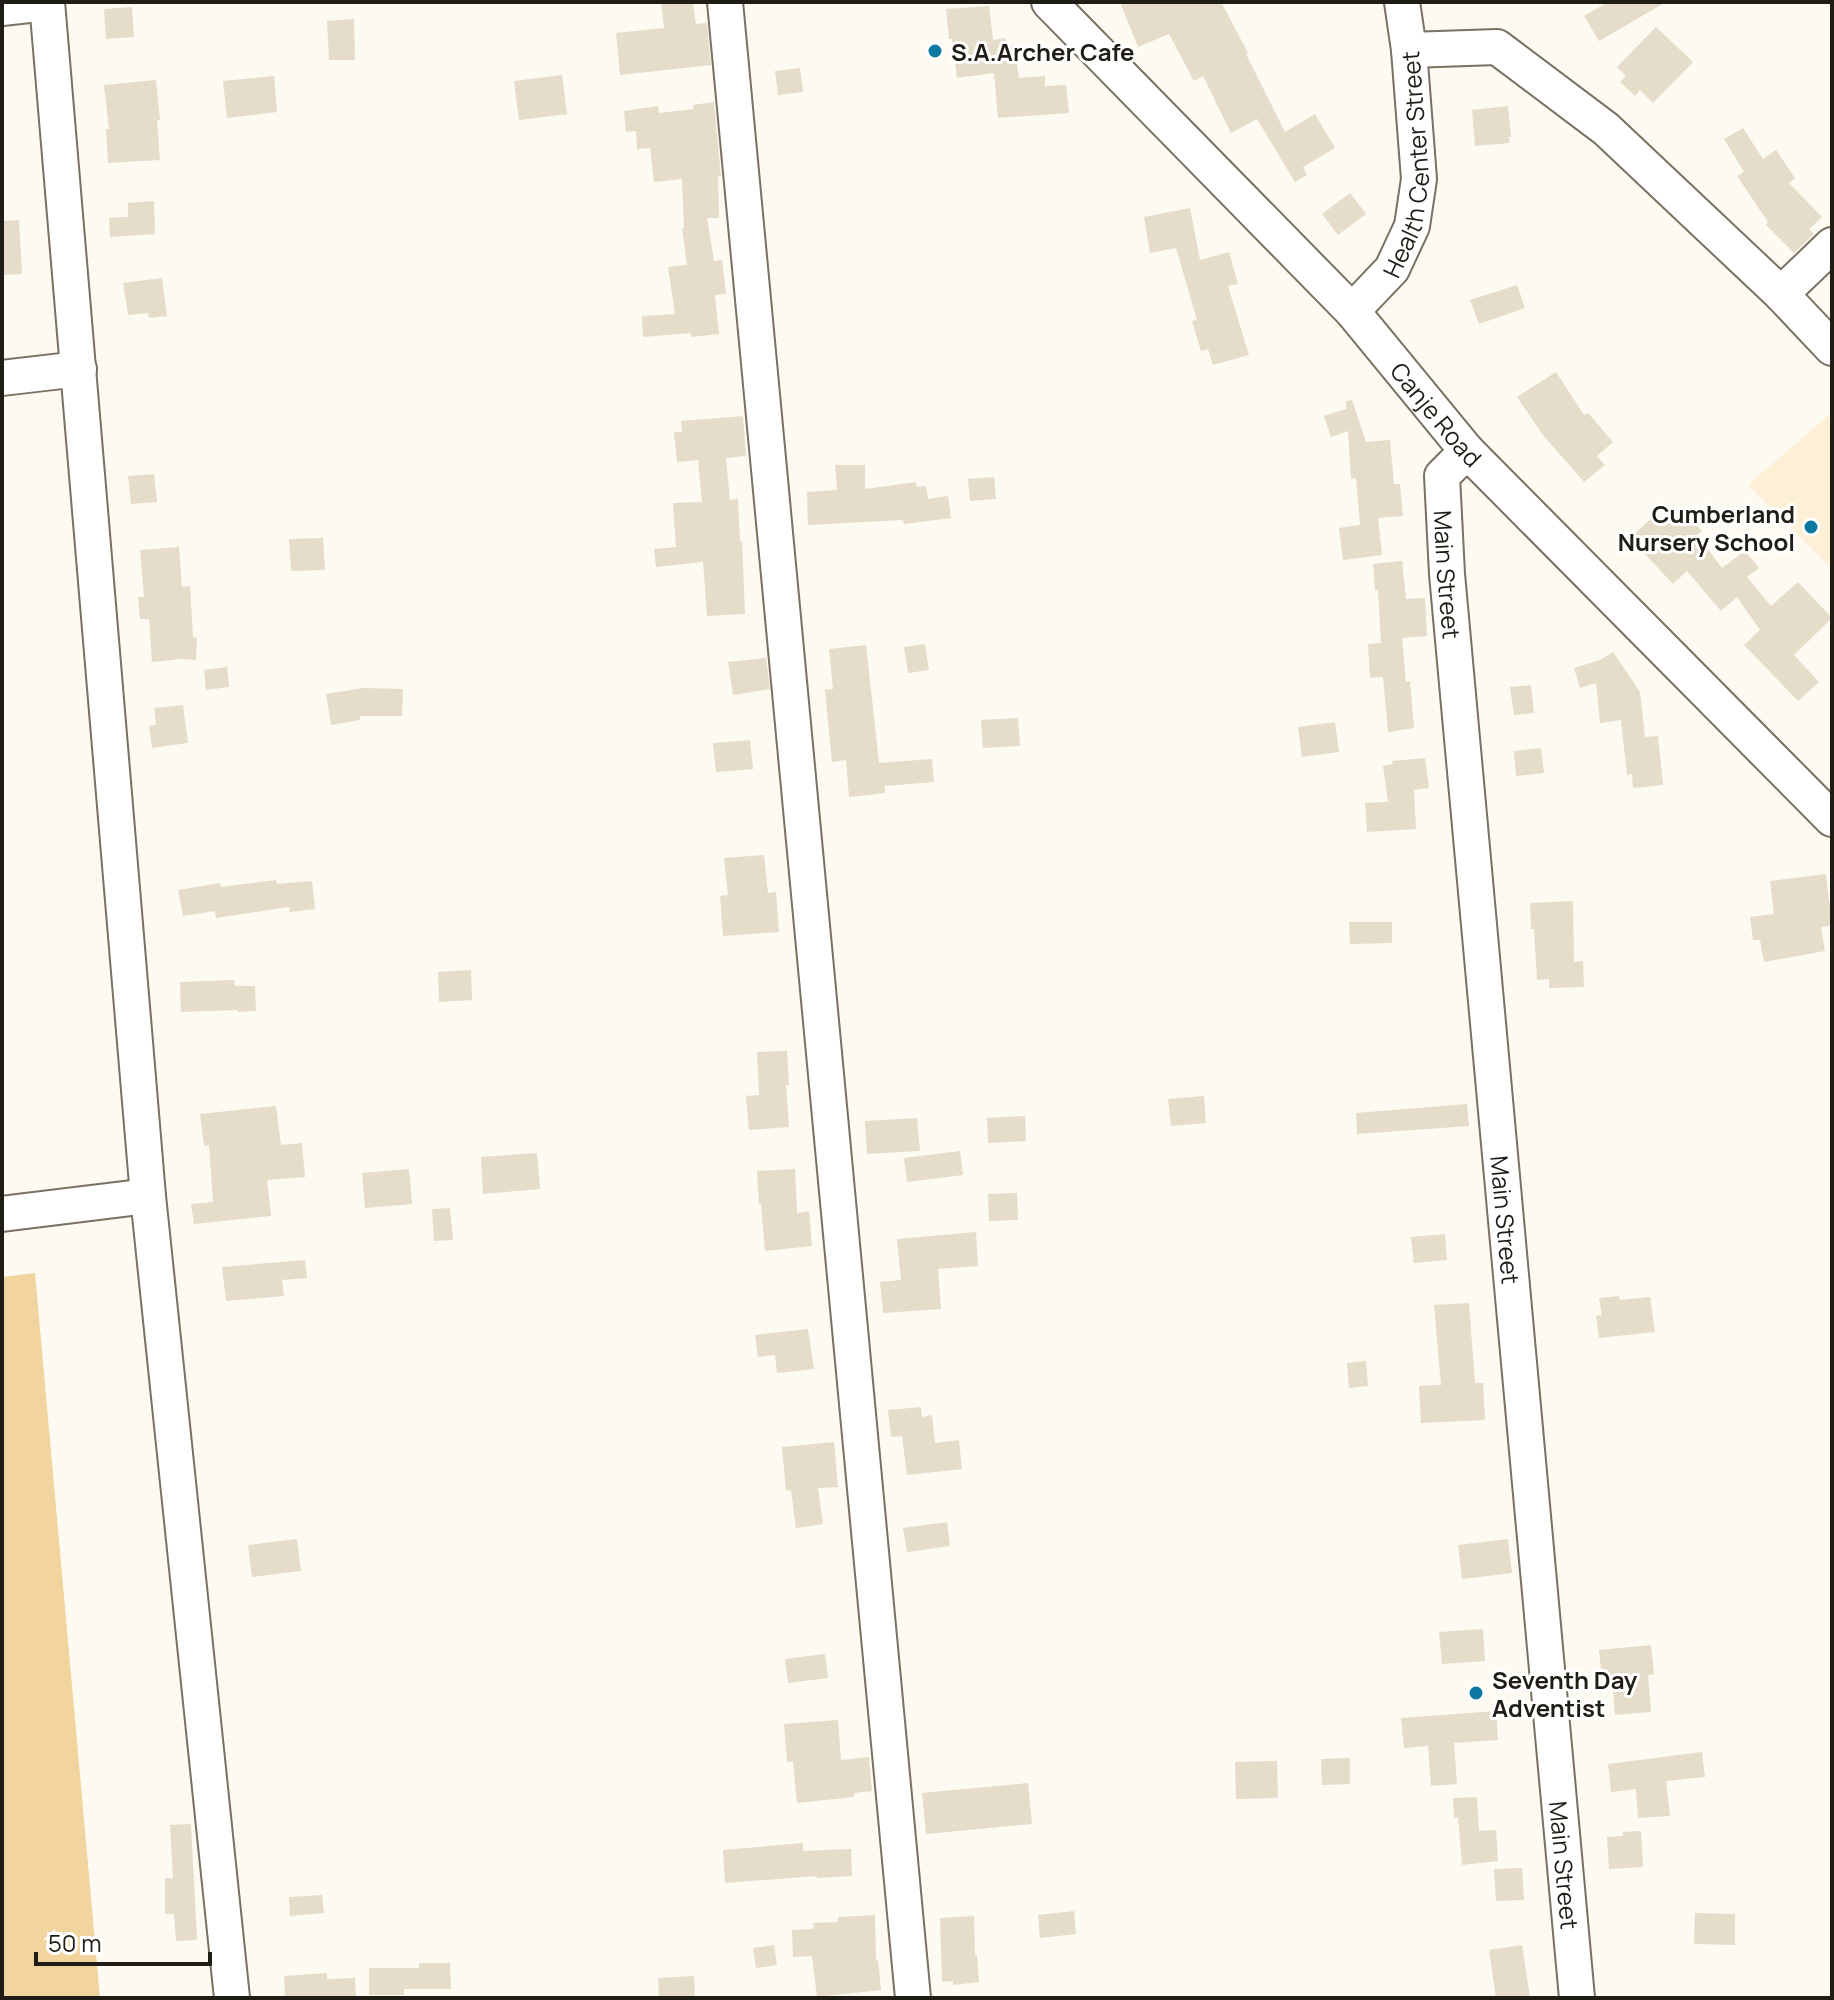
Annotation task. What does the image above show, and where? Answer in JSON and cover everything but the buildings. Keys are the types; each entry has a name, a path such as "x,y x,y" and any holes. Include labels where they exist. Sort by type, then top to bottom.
{"street":[{"path":"2,8 47,2 148,1196 232,1998"},
{"path":"725,2 913,1998"},
{"name":"Canje Road","path":"1049,2 1352,311 1467,451 1832,819"},
{"name":"Health Center Street","path":"1352,311 1392,269 1412,226 1419,179 1402,2"},
{"path":"1409,50 1497,47 1606,129 1781,294 1832,348"},
{"path":"1781,294 1832,245"},
{"path":"2,378 79,369"},
{"name":"Main Street","path":"1467,451 1442,476 1447,574 1577,1998"},
{"path":"2,1214 148,1196"}],"shaded area":[{"name":"Cumberland Nursery School","path":"1832,412 1832,569 1748,485"},
{"path":"35,1273 100,1998 2,1998 2,1277"}],"place":[{"name":"S.A.Archer Cafe","path":"935,51"},
{"name":"Cumberland Nursery School","path":"1811,527"},
{"name":"Seventh Day Adventist","path":"1476,1693"}]}
